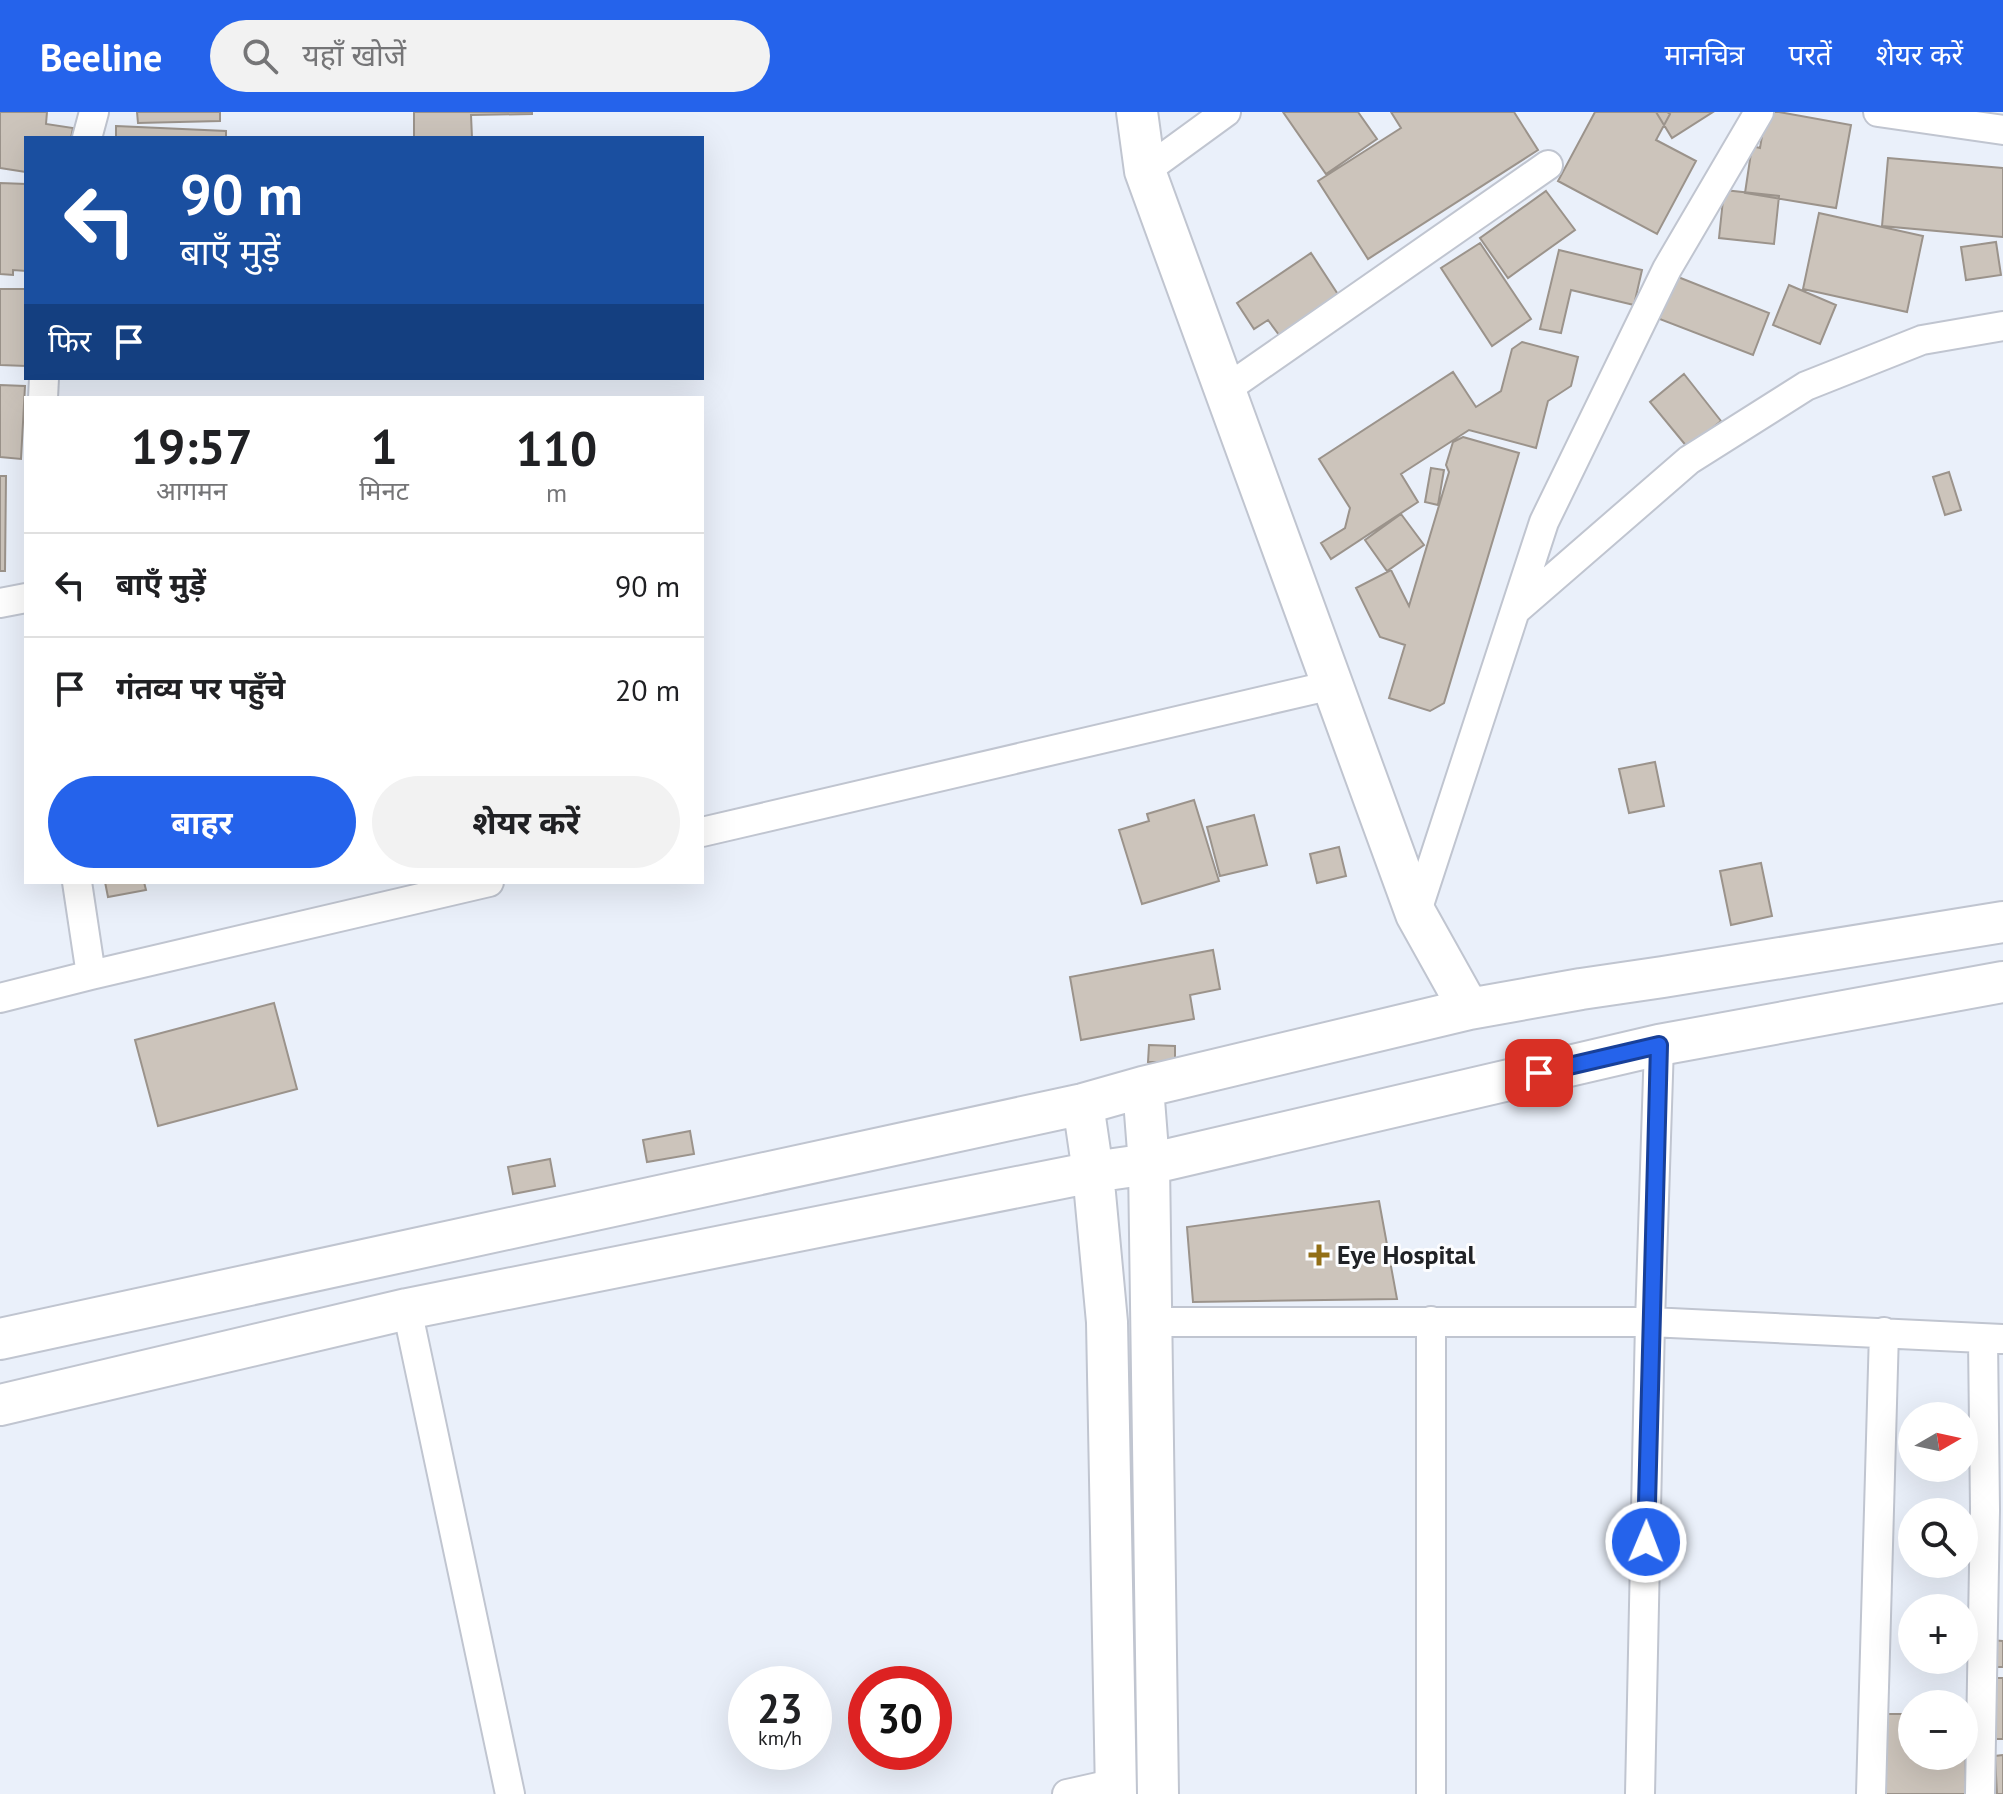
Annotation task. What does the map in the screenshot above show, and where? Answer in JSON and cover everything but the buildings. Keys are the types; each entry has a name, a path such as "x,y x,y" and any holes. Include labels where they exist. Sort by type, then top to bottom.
{"main road":[{"path":"1137,112 1145,171 1416,914 1469,1009"},
{"path":"0,1339 1083,1104 1469,1009 2003,922"},
{"path":"0,1405 407,1309 1093,1172 1149,1164 1659,1045 2003,982"},
{"path":"1143,1087 1149,1164 1158,1794"},
{"path":"1083,1104 1093,1172 1107,1322 1116,1788"}],"street":[{"path":"88,136 94,112"},
{"path":"1145,171 1226,112"},
{"path":"1416,914 1544,522 1667,269 1759,112"},
{"path":"1878,112 2003,130"},
{"path":"1225,390 1548,165"},
{"path":"1515,612 1689,460 1806,386 1922,340 2003,326"},
{"path":"0,603 24,598"},
{"path":"704,832 1332,685"},
{"path":"77,884 91,975"},
{"path":"0,998 480,884"},
{"path":"1640,1794 1659,1045"},
{"path":"407,1309 510,1794"},
{"path":"1431,1321 1431,1794"},
{"path":"1152,1322 1650,1322 1993,1339 1993,1674 1980,1794"},
{"path":"1871,1794 1884,1332"},
{"path":"1067,1794 1116,1788"}],"place":[{"name":"Eye Hospital","path":"1319,1255"}],"route":[{"path":"1539,1073 1659,1045 1646,1542"}]}
